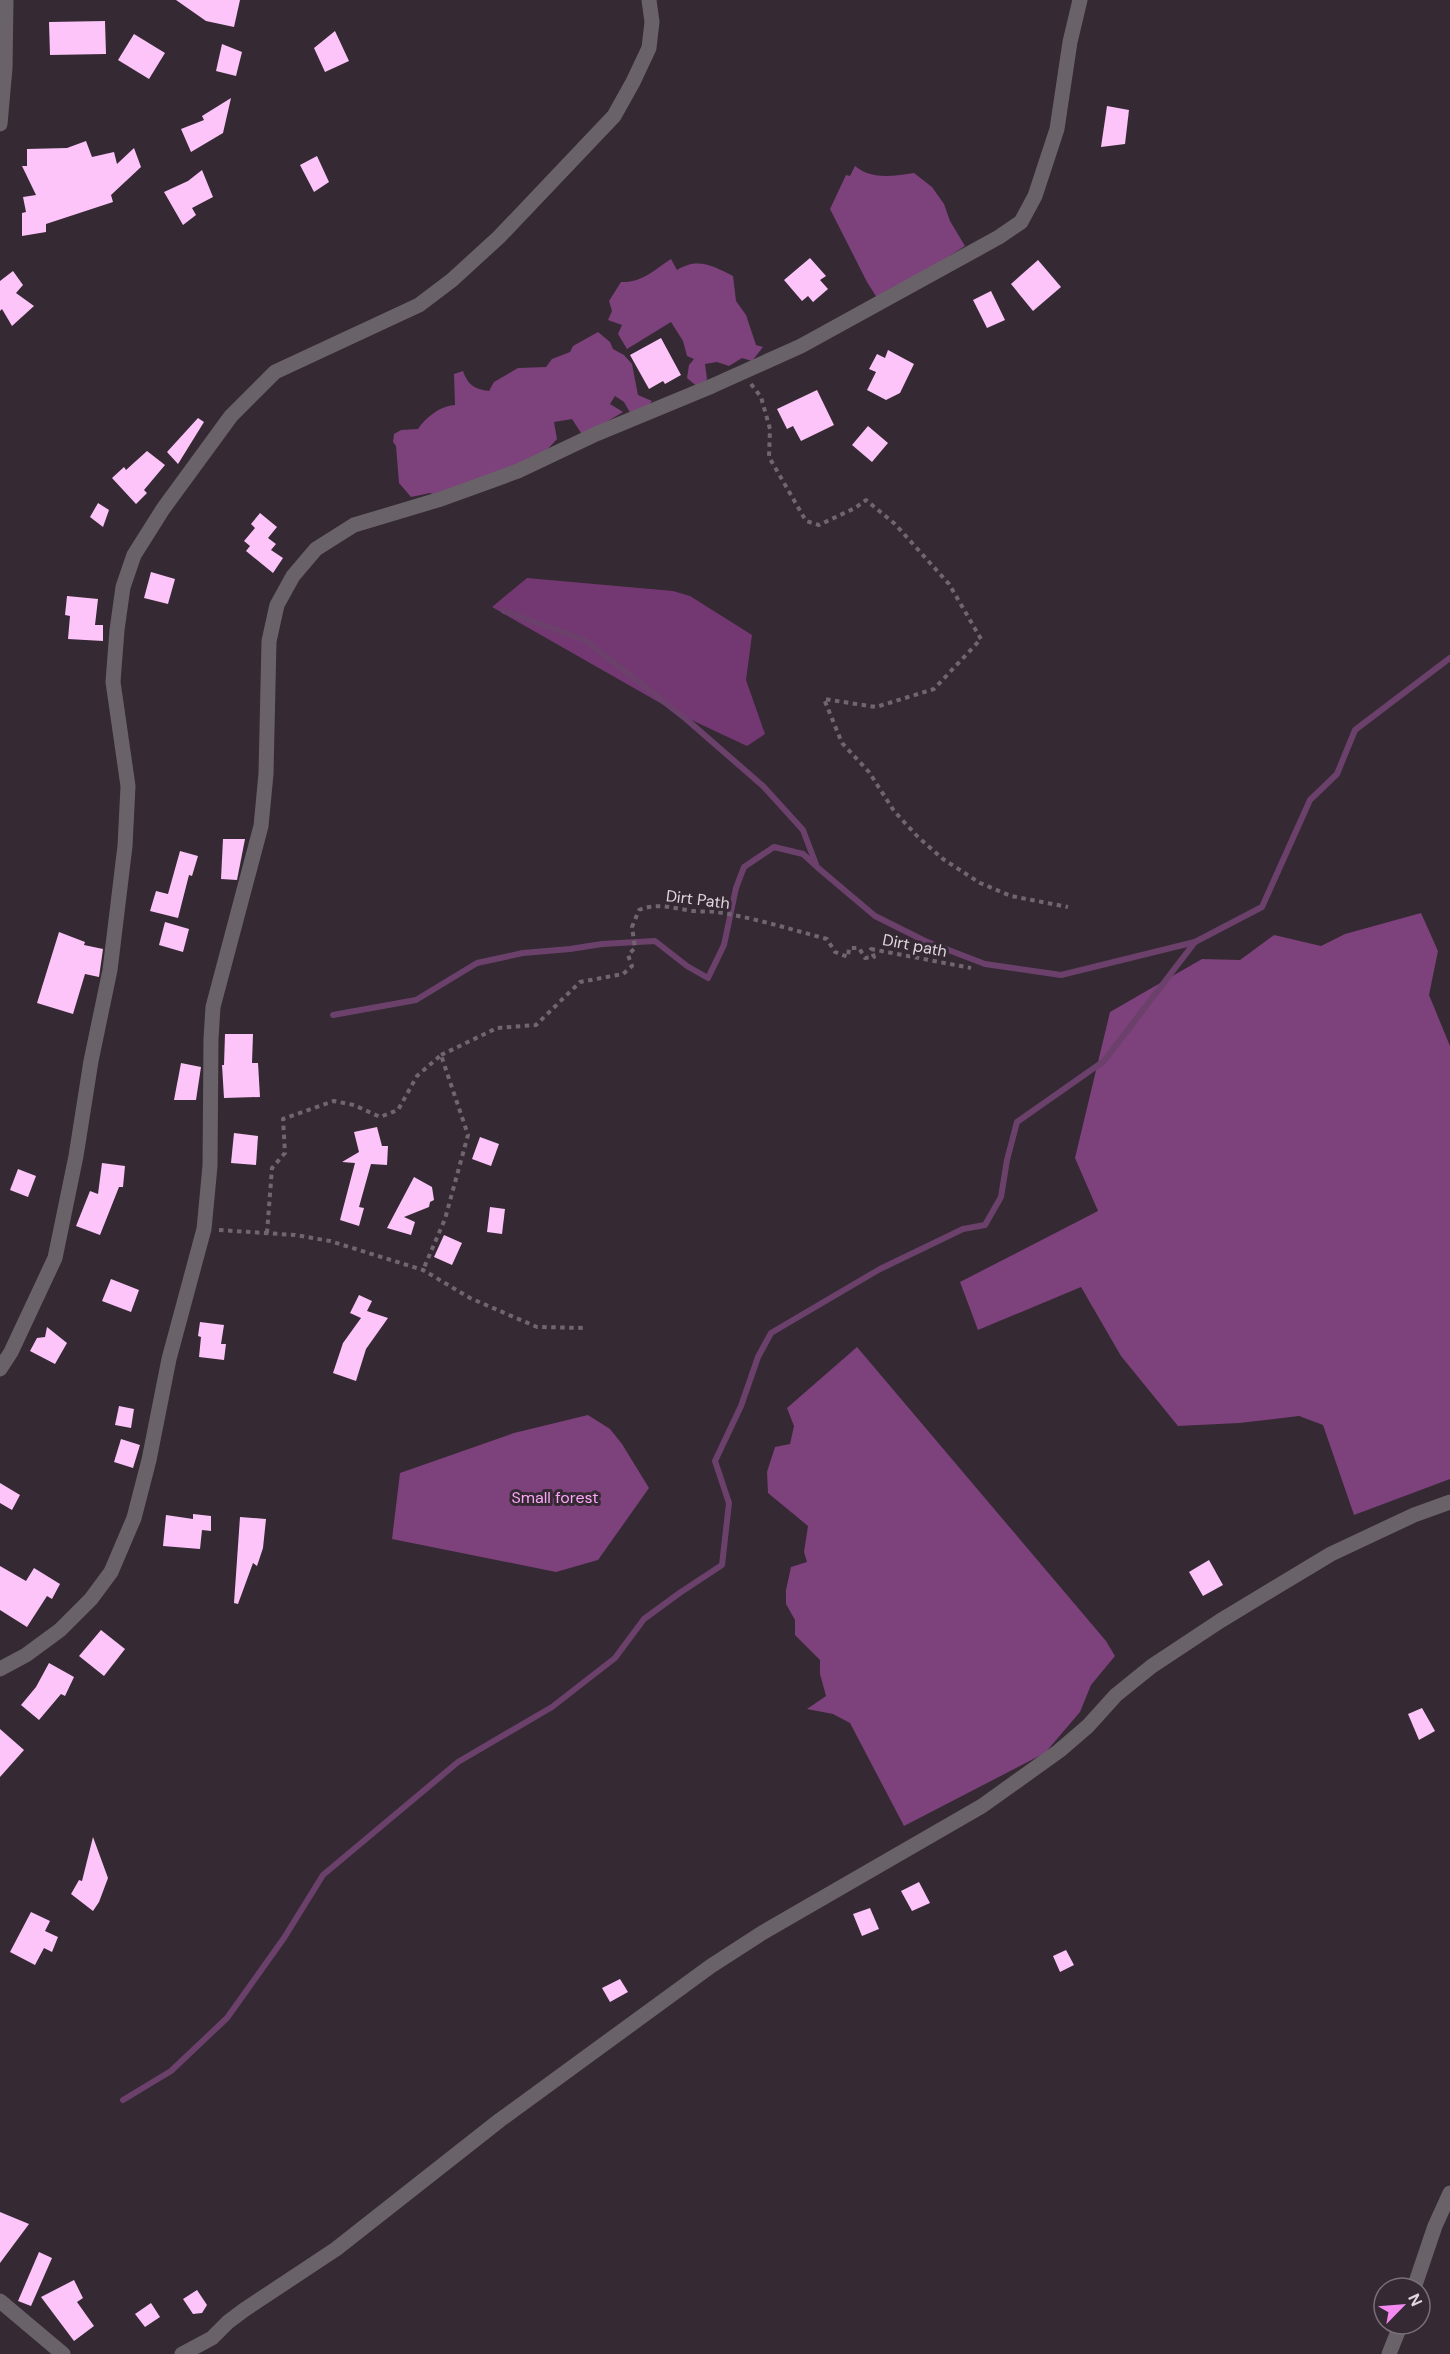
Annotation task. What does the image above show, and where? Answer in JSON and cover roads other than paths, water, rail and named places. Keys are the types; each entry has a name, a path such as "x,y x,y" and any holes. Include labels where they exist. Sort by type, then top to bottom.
{"street":[{"path":"0,124 5,68 6,0"},
{"path":"0,1370 11,1352 55,1258 110,970 125,846 128,786 113,682 123,587 134,555 163,509 231,416 275,372 419,305 499,237 614,116 648,48 652,22 650,0"},
{"path":"0,1669 26,1655 60,1630 91,1599 111,1572 134,1518 149,1460 169,1359 204,1229 210,1166 213,1007 261,826 266,774 269,641 277,605 293,576 316,549 354,525 441,499 518,471 596,434 801,346 999,237 1021,222 1035,196 1058,129 1070,42 1080,0"},
{"path":"182,2354 212,2338 228,2322 336,2249 500,2120 711,1966 762,1933 982,1806 1016,1783 1059,1751 1088,1726 1116,1695 1152,1666 1220,1621 1331,1554 1414,1515 1450,1502"},
{"path":"1418,2276 1435,2226 1450,2193"},
{"path":"0,2301 63,2354"},
{"path":"1389,2354 1396,2336"},
{"path":"207,2354 212,2338"}],"waterway":[{"path":"504,611 585,640 686,719 763,786 803,830 817,867 875,916 925,941 985,964 1061,975 1195,942 1262,907 1310,800 1337,774 1355,730 1450,658"},
{"path":"333,1015 416,1000 477,963 523,953 602,944 655,941 687,966 708,978 724,945 736,888 744,867 774,847 803,854 815,865"},
{"path":"123,2100 171,2071 227,2018 284,1938 323,1875 458,1762 552,1707 615,1658 644,1619 722,1565 729,1503 715,1461 741,1406 758,1357 771,1333 880,1269 963,1229 985,1225 1001,1197 1007,1160 1017,1122 1104,1061 1195,942"}],"park label":[{"name":"Small forest","path":"555,1497"}]}
